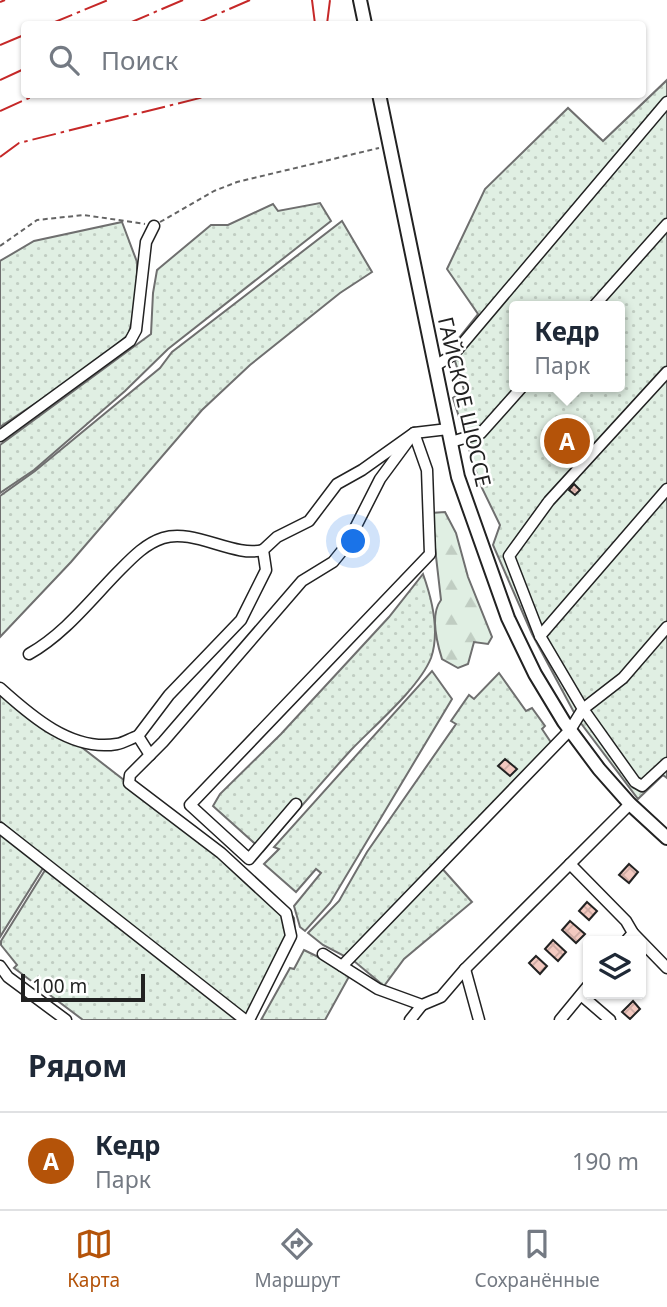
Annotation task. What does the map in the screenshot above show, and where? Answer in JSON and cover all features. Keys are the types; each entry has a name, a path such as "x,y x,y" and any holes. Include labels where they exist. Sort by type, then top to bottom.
{"main road":[{"path":"360,0 364,21"},
{"name":"ГАЙСКОЕ ШОССЕ","path":"380,98 458,477 509,618 535,674 598,769 630,804 667,838"}],"street":[{"path":"435,366 453,355 667,102"},
{"path":"598,301 667,224"},
{"path":"0,436 130,341 136,330 146,242 153,226"},
{"path":"667,372 549,502 509,556 540,636 583,709 635,782 642,786 667,763"},
{"path":"29,654 49,643 139,551 164,537 196,538 253,553 263,550 277,537 309,521 337,484 414,433 450,436 481,433 518,392"},
{"path":"0,828 247,1020 291,936 286,913 221,853 129,783 130,775 302,581 333,562 346,546 380,479 414,433"},
{"path":"296,804 249,859 190,805 430,554 427,470 414,433"},
{"path":"540,636 667,489"},
{"path":"0,688 32,718 82,743 117,744 138,736 169,695 241,620 266,570 263,550"},
{"path":"342,966 570,730 583,709 623,678 667,627"},
{"path":"138,736 150,755"},
{"path":"410,1020 422,1005 441,997 465,969 630,804"},
{"path":"570,864 626,921 629,936"},
{"path":"646,951 667,968"},
{"path":"323,954 378,989 422,1005"},
{"path":"0,965 8,977 66,1020"},
{"path":"465,969 479,1020"},
{"path":"560,1020 583,992"},
{"path":"581,995 610,1020"}],"path":[{"path":"0,246 37,220 84,215 153,226 214,191 237,182 390,145"}],"green space":[{"path":"667,80 667,778 663,775 638,799 577,718 532,634 493,545 500,525 480,484 453,398 464,390 451,348 478,314 447,269 485,189 568,108 603,141"},
{"path":"320,203 331,221 168,349 125,391 34,470 0,493 0,445 151,334 157,270 211,225 228,225 273,204 278,211"},
{"path":"342,221 372,272 340,293 250,365 202,410 71,562 0,637 0,496 35,471 160,368 172,352"},
{"path":"122,222 137,262 137,305 128,335 90,367 0,427 0,261 34,241"},
{"path":"445,512 456,533 468,577 492,637 488,644 474,642 468,664 458,668 442,659 435,629 436,613 441,600 431,513"},
{"path":"423,574 435,627 434,648 425,670 263,851 213,806 220,794 281,734 389,617"},
{"path":"432,671 452,699 330,903 305,931 300,927 294,906 321,873 316,869 296,892 264,864 279,849 274,847"},
{"path":"499,673 526,711 532,708 545,726 542,729 552,744 439,865 472,902 404,959 384,986 354,961 323,945 308,933 339,901 367,852 456,724 451,721 469,695 474,699"},
{"path":"0,684 284,904 294,918 295,935 250,1018 205,987 0,821"},
{"path":"0,828 45,865 0,937"},
{"path":"47,867 238,1020 83,1020 14,968 17,965 1,945 1,941"},
{"path":"304,950 351,973 325,1020 261,1020 290,968 294,969"}],"building":[{"path":"574,484 580,490 575,495 569,490"},
{"path":"505,759 517,769 510,776 498,766"},
{"path":"629,864 638,872 629,883 619,875"},
{"path":"587,902 597,911 589,920 579,911"},
{"path":"570,921 585,934 576,943 562,930"},
{"path":"553,940 566,952 558,961 545,949"},
{"path":"536,956 547,966 540,974 529,963"},
{"path":"633,1001 640,1009 630,1019 622,1012"}],"power":[{"path":"0,2 5,0"},
{"path":"57,21 108,0"},
{"path":"134,21 183,0"},
{"path":"202,21 250,0"},
{"path":"312,0 315,21"},
{"path":"327,21 330,0"},
{"path":"0,45 21,36"},
{"path":"0,80 21,70"},
{"path":"0,111 29,98"},
{"path":"0,157 19,143 200,98"}],"place":[{"name":"Кедр","path":"567,441"}]}
